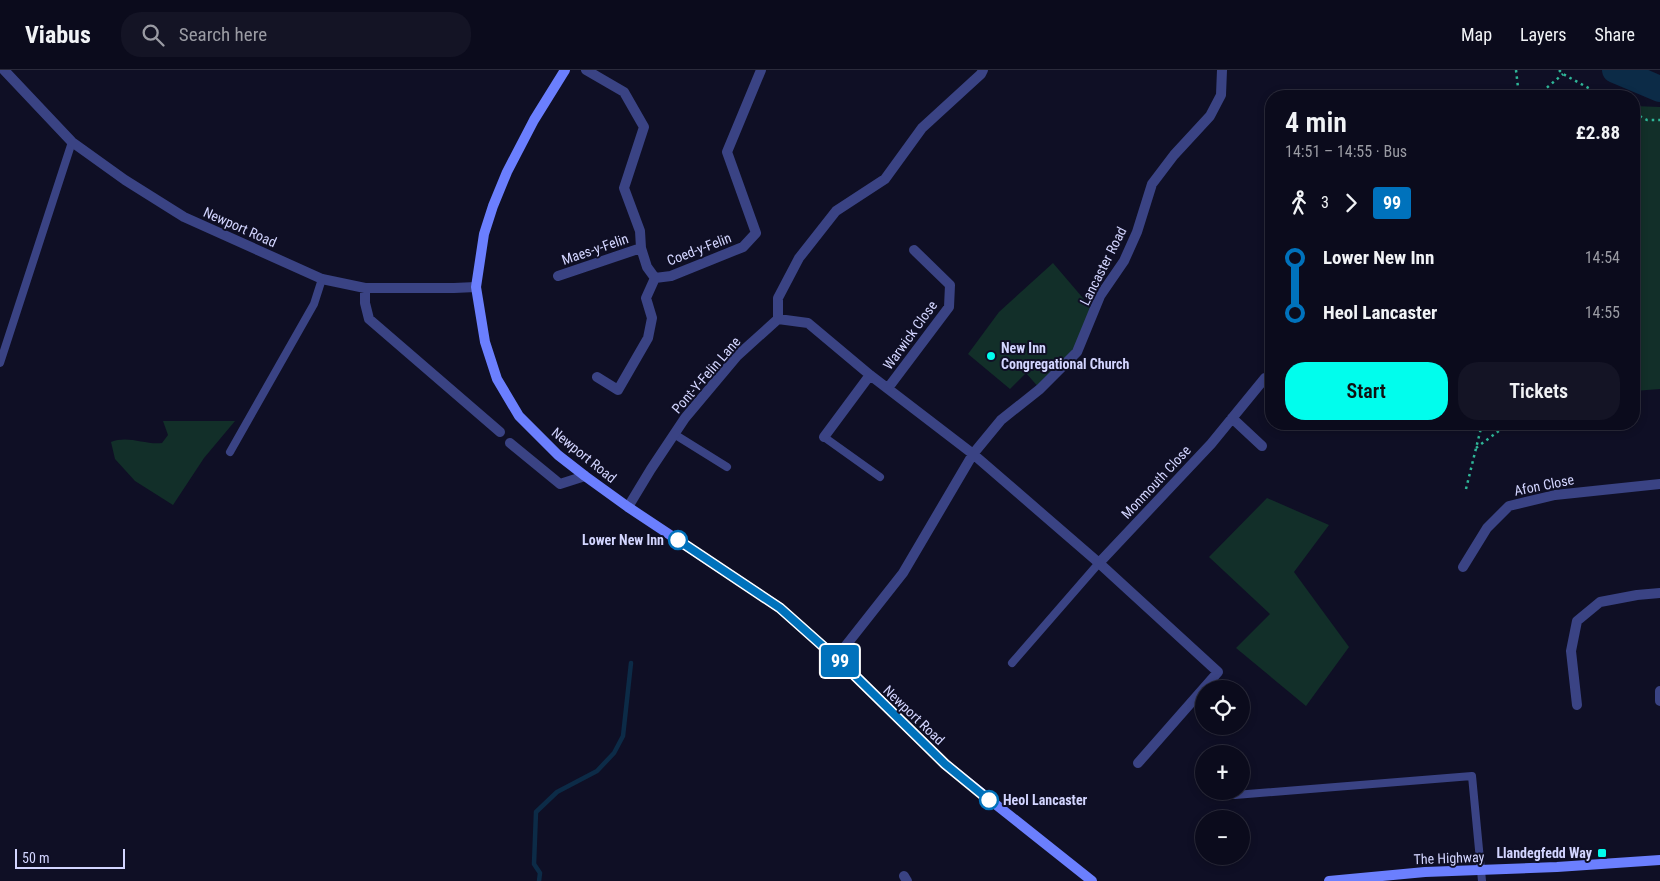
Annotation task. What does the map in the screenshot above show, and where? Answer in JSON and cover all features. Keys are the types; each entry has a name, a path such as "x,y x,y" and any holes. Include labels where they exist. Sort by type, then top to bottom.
{"street":[{"name":"Newport Road","path":"4,70 72,142 125,180 184,217 322,279 365,288 476,287 485,342 497,379 519,416 558,455 628,507 780,608 836,658 945,764 1092,881"},
{"path":"476,287 484,234 493,206 507,172 534,120 565,70"},
{"name":"Coed-y-Felin","path":"586,70 624,92 644,127 624,188 640,231 641,248 647,267 655,278 671,276 743,247 756,233 727,152 761,70"},
{"path":"983,70 952,102 922,128 885,179 836,211 799,258 778,298 778,318 808,323 870,375 973,454 1099,563 1218,672 1138,764"},
{"name":"Lancaster Road","path":"836,658 903,573 973,454 1001,420 1040,390 1078,352 1100,296 1127,254 1152,184 1174,155 1210,116 1214,109 1221,95 1222,70"},
{"name":"Maes-y-Felin","path":"558,276 641,248"},
{"name":"Warwick Close","path":"888,388 949,307 950,285 914,250"},
{"path":"597,377 618,390 648,338 652,318 646,298 655,278"},
{"path":"365,288 365,303 369,319 500,432"},
{"name":"Pont-Y-Felin Lane","path":"628,507 685,418 737,356 778,318"},
{"path":"824,437 870,375"},
{"name":"Monmouth Close","path":"1099,563 1211,444 1265,378"},
{"path":"1232,418 1262,446"},
{"path":"510,443 560,484 585,476"},
{"name":"Afon Close","path":"1463,567 1487,528 1509,506 1555,495 1660,484"},
{"path":"1577,705 1571,651 1577,621 1600,602 1636,595 1660,593"},
{"path":"1660,691 1660,700"},
{"name":"The Highway","path":"1329,881 1425,872 1482,876 1660,860"}],"lane":[{"path":"0,363 72,142"},
{"path":"230,452 314,304 322,279"},
{"path":"674,434 727,467"},
{"path":"824,437 880,477"},
{"path":"1012,663 1099,563"},
{"path":"1250,794 1472,776 1482,876"}],"path":[{"path":"1516,70 1518,90"},
{"path":"1559,70 1593,90"},
{"path":"1544,90 1563,74"},
{"path":"1640,116 1647,120 1660,120"},
{"path":"1466,489 1480,430"},
{"path":"1475,449 1500,430"}],"green space":[{"path":"1640,106 1660,107 1660,389 1640,391"},
{"path":"1053,263 1094,311 1077,352 1040,389 1026,373 1010,389 968,354 999,312"},
{"path":"163,421 235,421 204,458 173,505 135,481 115,459 111,442 124,439 162,443 168,435"},
{"path":"1267,498 1329,525 1294,572 1349,647 1306,706 1236,648 1270,614 1209,557"}],"waterway":[{"path":"1615,70 1660,89"},
{"path":"539,881 540,873 534,864 536,812 557,792 597,771 614,753 623,736 631,663"}],"bus line":[{"name":"99","path":"678,540 780,608 843,664 945,764 989,800"}],"place":[{"name":"New Inn Congregational Church","path":"991,356"},
{"name":"Lower New Inn","path":"678,540"},
{"name":"Heol Lancaster","path":"989,800"},
{"name":"Llandegfedd Way","path":"1602,853"}]}
